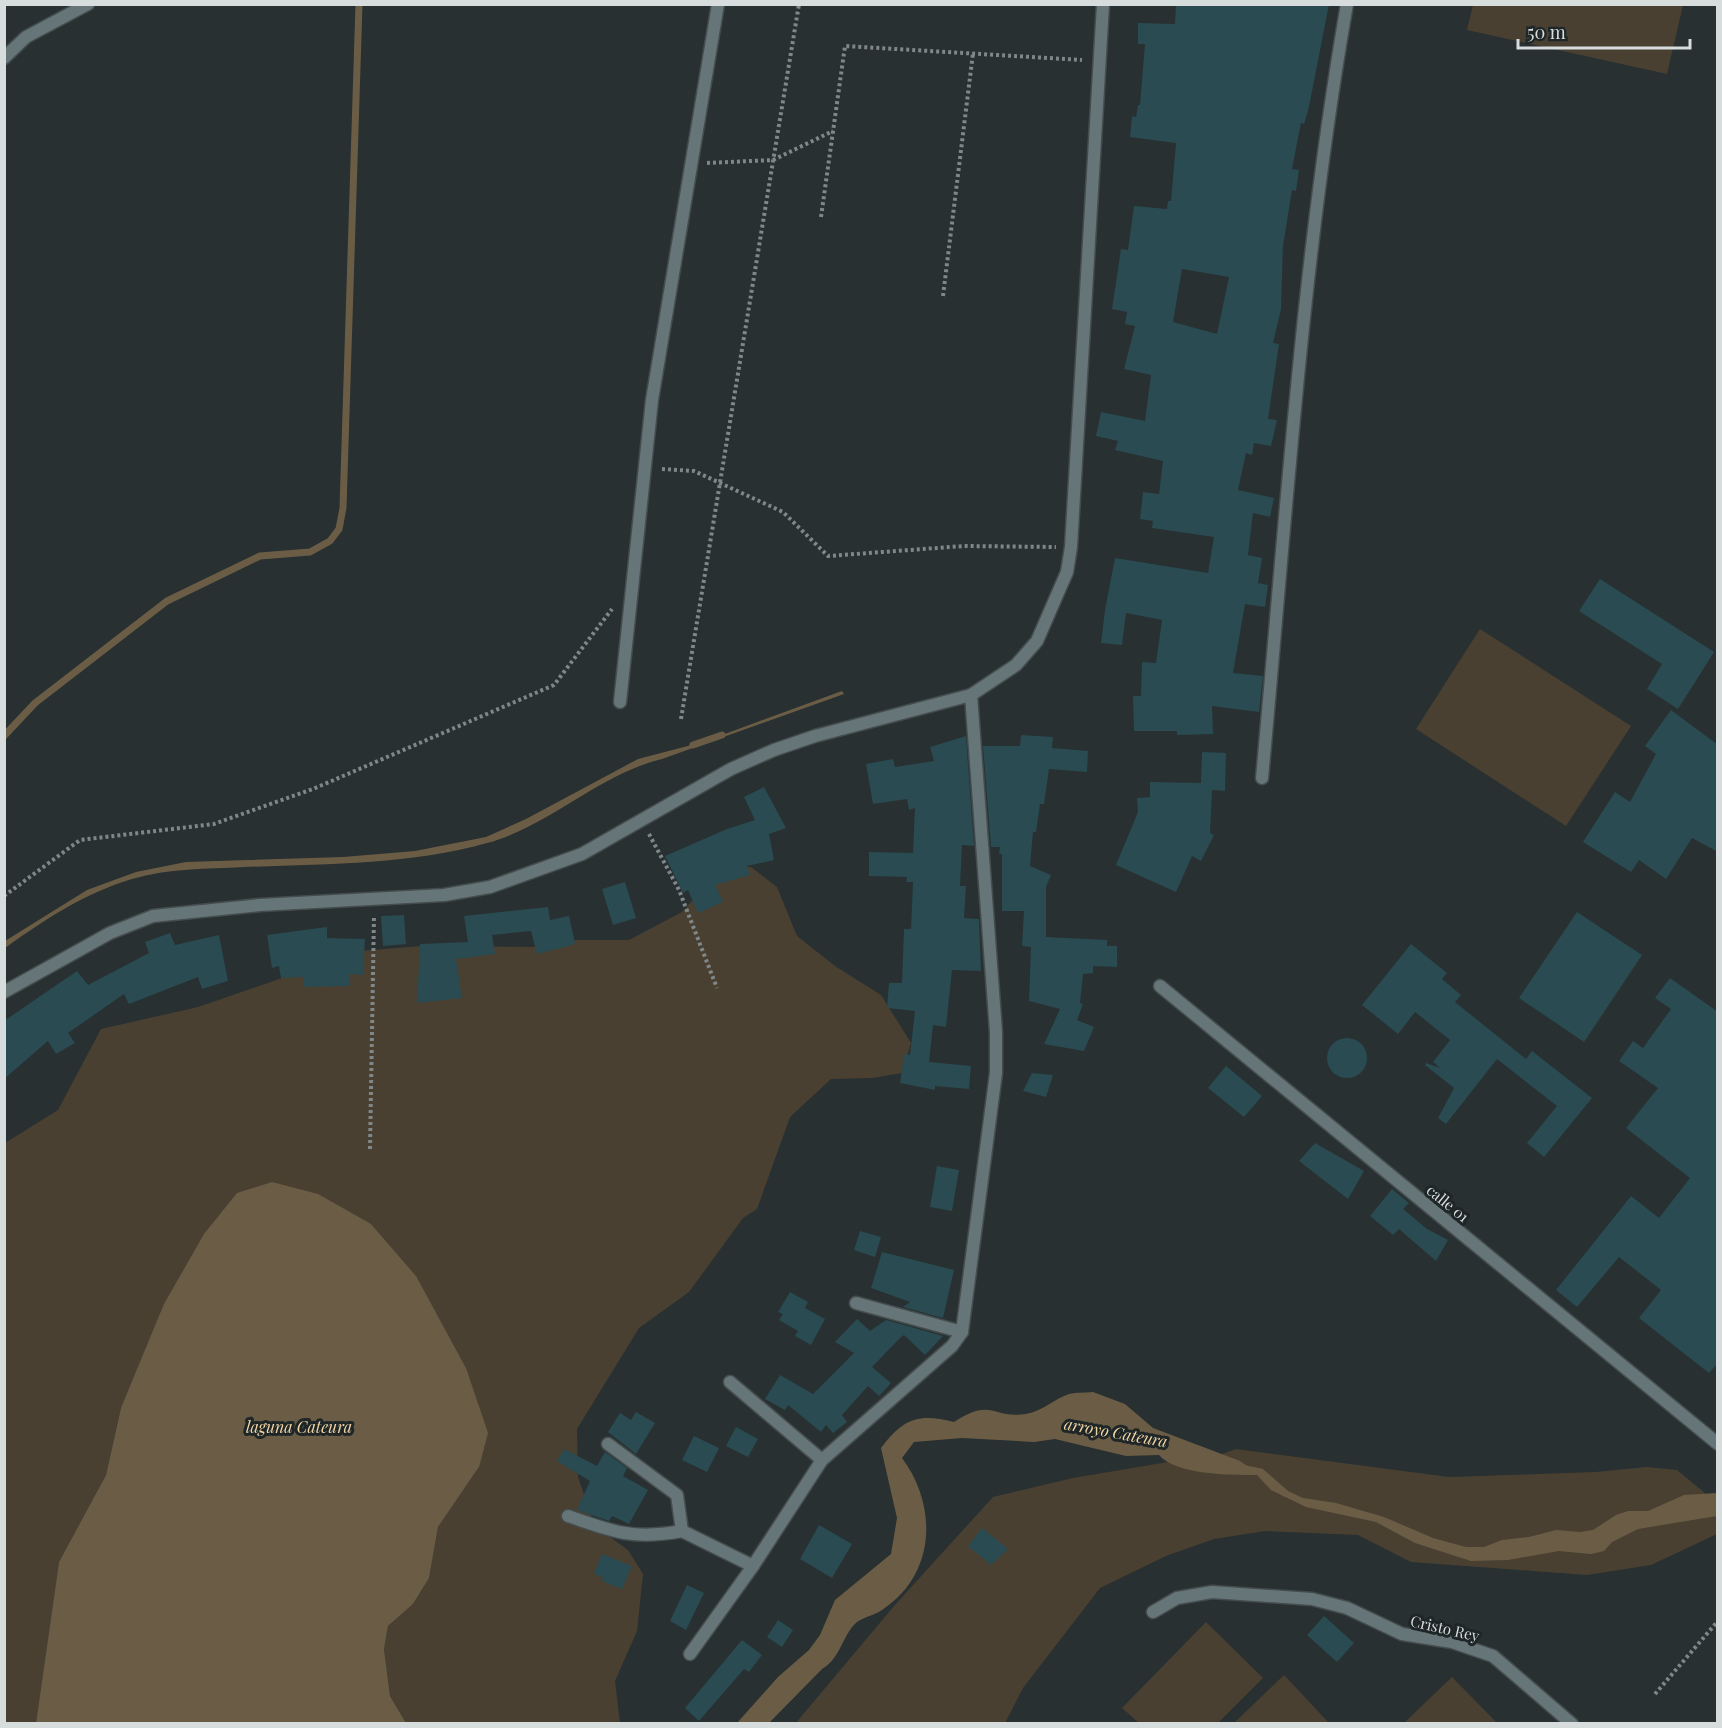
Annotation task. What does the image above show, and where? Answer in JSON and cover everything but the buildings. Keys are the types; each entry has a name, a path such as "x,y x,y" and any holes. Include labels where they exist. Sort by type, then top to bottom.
{"street":[{"path":"4,58 26,37 88,4"},
{"path":"620,702 652,400 718,4"},
{"path":"4,992 110,933 153,916 260,905 444,895 490,887 582,854 731,769 774,750 815,736 971,695 1016,664 1037,641 1054,607 1067,572 1071,547 1103,4"},
{"path":"1262,778 1312,241 1327,116 1347,4"},
{"path":"690,1654 753,1566 822,1460 952,1346 962,1332 996,1073 996,1032 971,695"},
{"name":"calle 01","path":"1160,986 1718,1444"},
{"path":"856,1303 962,1332"},
{"path":"730,1382 822,1460"},
{"path":"608,1444 677,1495 682,1531"},
{"path":"568,1516 630,1535 650,1536 682,1531 753,1566"},
{"name":"Cristo Rey","path":"1153,1612 1177,1598 1212,1592 1312,1599 1347,1608 1402,1634 1452,1642 1493,1656 1572,1724"}],"path":[{"path":"681,719 799,4"},
{"path":"821,217 845,46 1098,61"},
{"path":"943,296 974,54"},
{"path":"691,164 773,160 833,131"},
{"path":"645,468 694,471 783,512 828,556 964,546 1071,547"},
{"path":"4,896 80,840 213,824 314,789 554,685 633,582"},
{"path":"642,820 679,890 717,988"},
{"path":"370,1149 375,899"},
{"path":"1655,1694 1718,1621"}],"shaded area":[{"path":"1473,4 1683,5 1667,74 1467,30"},
{"path":"1480,629 1631,726 1566,826 1416,729"},
{"path":"751,867 777,887 797,936 835,966 881,995 911,1043 902,1073 872,1078 831,1079 790,1117 757,1209 743,1218 689,1292 639,1328 577,1429 578,1477 595,1526 628,1550 643,1574 637,1631 615,1681 620,1723 406,1723 390,1696 384,1649 388,1626 413,1604 429,1578 438,1527 479,1467 466,1368 416,1277 371,1224 121,1408 106,1475 59,1562 36,1723 5,1724 5,1143 58,1110 101,1029 198,1007 360,951 422,946 532,947 578,940 629,940 682,912 721,868"},
{"path":"1236,1449 1449,1477 1596,1472 1647,1467 1677,1470 1717,1503 1717,1534 1651,1565 1587,1575 1411,1562 1358,1535 1265,1531 1214,1539 1166,1556 1100,1588 1023,1688 1005,1723 795,1724 894,1606 993,1497 1073,1478 1174,1461 1206,1460"},
{"path":"1206,1622 1263,1678 1218,1723 1139,1723 1122,1708"},
{"path":"1284,1675 1329,1723 1234,1723"},
{"path":"1452,1677 1497,1723 1404,1723"}],"water":[{"path":"842,691 844,694 639,766 617,776 532,825 487,843 427,856 397,859 188,870 146,875 81,900 5,948 5,941 87,890 136,872 186,862 343,857 415,851 486,837 526,819 638,759 703,742"},
{"name":"laguna Cateura","path":"272,1182 318,1194 371,1224 416,1276 466,1368 488,1433 479,1467 438,1527 429,1578 413,1604 388,1626 384,1649 390,1696 406,1723 36,1723 59,1562 106,1475 121,1408 164,1304 204,1234 237,1193"},
{"path":"1093,1392 1125,1404 1153,1428 1240,1461 1277,1486 1303,1498 1336,1503 1384,1517 1433,1538 1466,1547 1484,1547 1502,1540 1529,1537 1556,1530 1580,1532 1593,1530 1616,1515 1628,1511 1648,1511 1684,1495 1717,1493 1717,1516 1638,1529 1612,1542 1604,1551 1591,1554 1559,1551 1508,1560 1471,1561 1415,1543 1376,1522 1306,1507 1271,1490 1257,1475 1219,1474 1190,1470 1167,1462 1159,1455 1126,1456 1055,1439 1034,1442 962,1438 914,1442 902,1458 914,1477 922,1497 926,1518 926,1539 922,1559 913,1578 900,1595 882,1610 857,1622 852,1627 833,1659 769,1723 737,1723 778,1677 809,1650 820,1635 835,1600 891,1554 897,1518 881,1448 897,1430 921,1418 954,1422 977,1411 985,1410 1014,1415 1026,1414 1069,1394"}],"waterway":[{"path":"4,736 35,703 167,601 260,556 310,552 330,541 339,529 343,508 359,4"},
{"path":"693,745 722,735"},
{"name":"arroyo Cateura","path":"1245,1469 1261,1472 1285,1493"}]}
